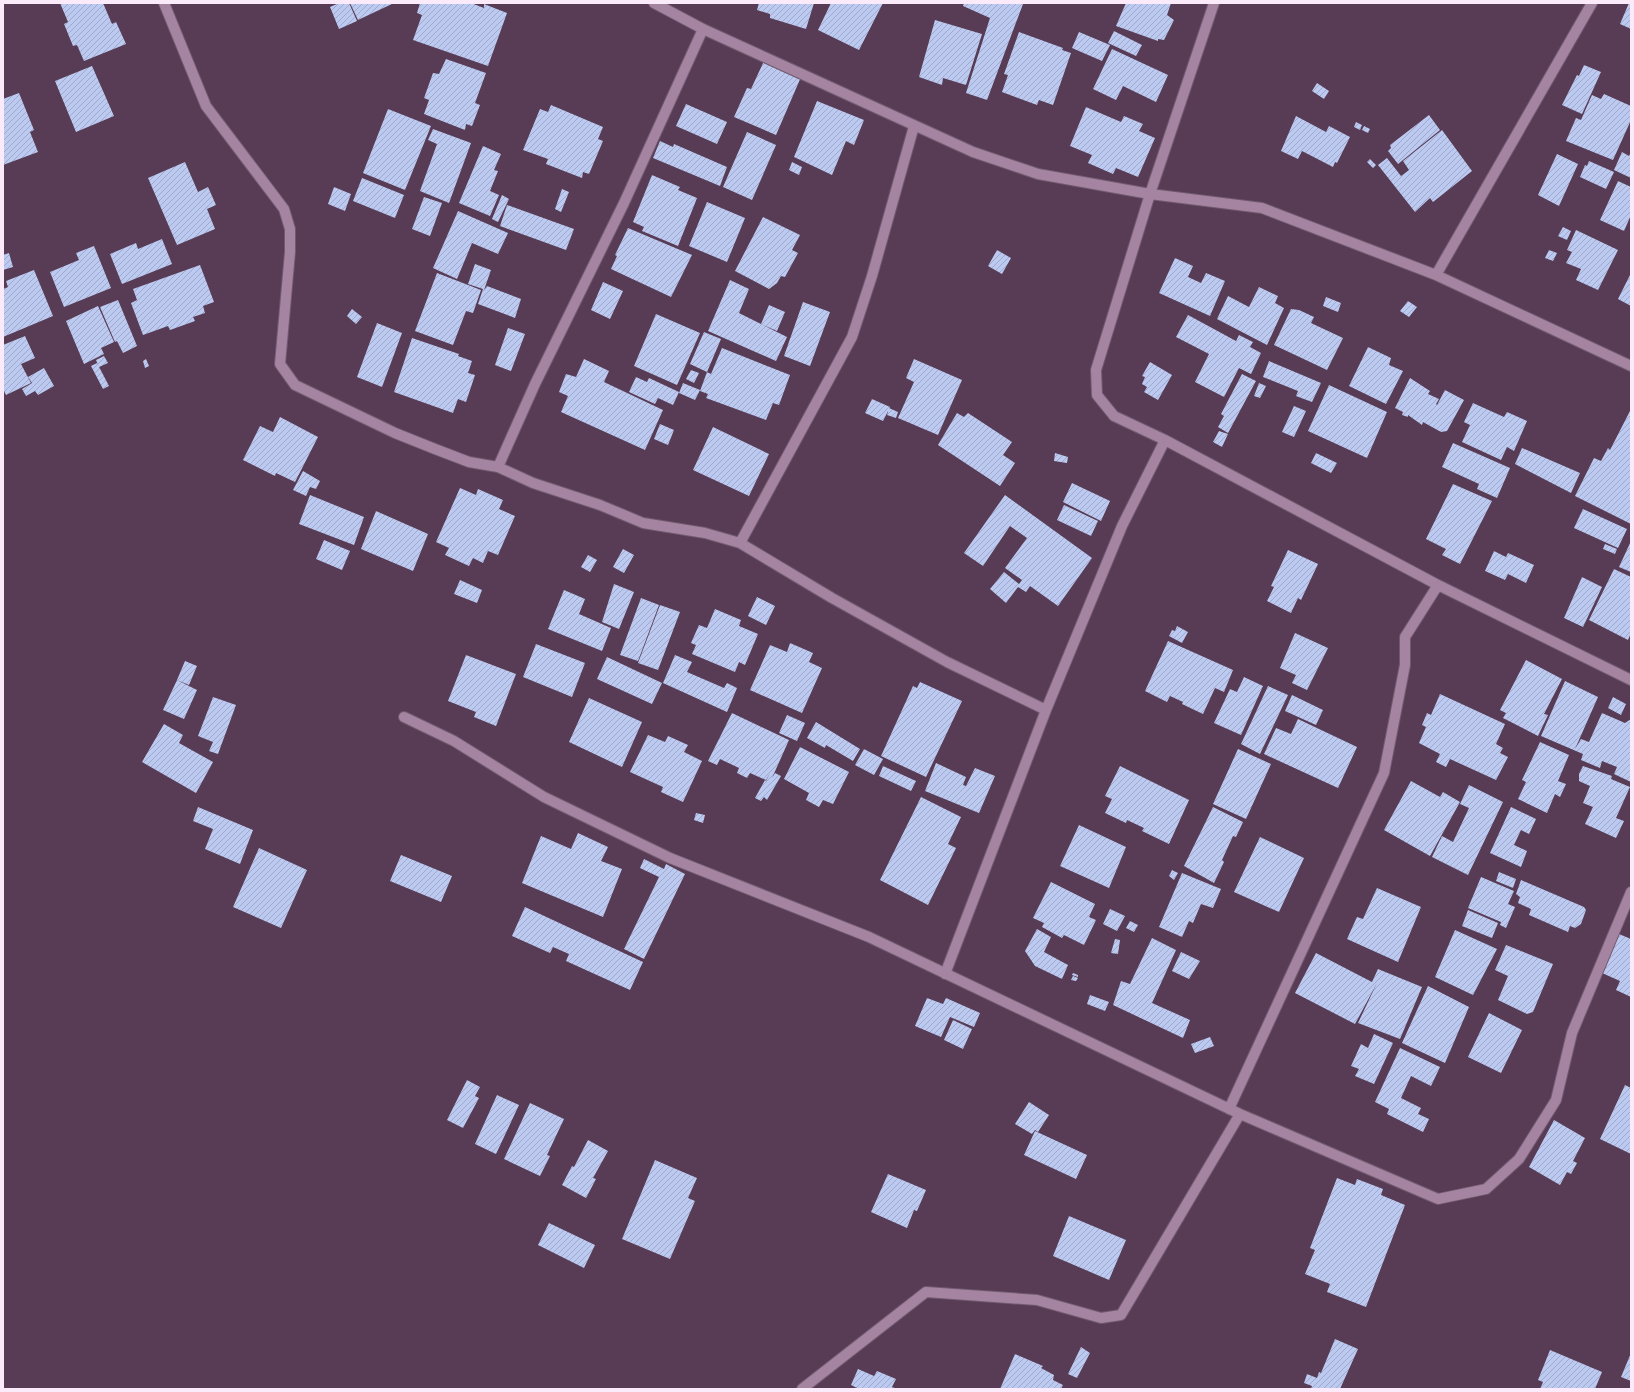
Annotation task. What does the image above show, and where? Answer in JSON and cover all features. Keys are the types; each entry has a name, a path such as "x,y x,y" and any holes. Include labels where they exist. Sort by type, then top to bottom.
{"street":[{"path":"164,3 206,106 284,209 290,229 290,252 280,364 295,385 421,443 469,462 498,467 533,483 600,505 643,523 705,533 740,543 832,598 947,662 1046,710"},
{"path":"654,3 703,29 842,91 914,126 973,152 1038,174 1150,194 1262,208 1436,275 1631,366"},
{"path":"1214,3 1150,194 1096,370 1097,395 1114,416 1165,440 1438,586 1631,680"},
{"path":"1436,275 1592,3"},
{"path":"498,467 535,384 624,203 703,29"},
{"path":"740,543 852,337 872,276 914,126"},
{"path":"945,974 1046,710 1122,526 1165,440"},
{"path":"1229,1108 1384,773 1404,665 1406,636 1438,586"},
{"path":"404,717 454,741 544,797 670,858 869,937 1240,1114 1438,1199 1486,1190 1519,1159 1556,1100 1572,1033 1631,892"},
{"path":"802,1389 926,1292 1037,1300 1101,1318 1121,1314 1240,1114"}],"building":[{"path":"60,3 103,3 112,24 116,22 126,44 84,61 77,45 73,46 64,24 68,22"},
{"path":"339,3 349,3 357,21 339,29 330,7"},
{"path":"350,3 394,3 358,20"},
{"path":"420,3 471,3 484,8 484,4 507,13 488,66 413,40 422,15 417,13"},
{"path":"759,3 814,3 806,29 770,18 770,14 757,10"},
{"path":"831,3 883,3 859,50 818,30"},
{"path":"964,3 1023,4 987,100 966,93 990,18 963,6"},
{"path":"1126,3 1171,3 1167,15 1174,20 1164,40 1158,39 1158,41 1116,26"},
{"path":"1629,3 1631,3 1631,29 1620,24"},
{"path":"935,20 982,34 966,85 943,78 942,85 919,77"},
{"path":"1114,31 1142,45 1136,56 1108,43"},
{"path":"1019,32 1063,48 1062,50 1071,53 1053,105 1039,100 1037,105 1002,92 1008,75 1004,74"},
{"path":"1079,32 1110,45 1102,61 1072,48"},
{"path":"1112,49 1168,75 1156,102 1123,86 1116,100 1093,89"},
{"path":"446,59 486,73 475,103 480,105 472,126 466,124 465,130 424,114 429,100 424,98 433,73 439,74"},
{"path":"764,61 801,77 776,135 734,117 747,88 751,89"},
{"path":"1584,65 1601,72 1582,114 1562,105 1577,75 1579,76"},
{"path":"92,66 114,116 76,132 55,81"},
{"path":"1317,83 1329,91 1324,99 1312,91"},
{"path":"19,93 34,130 30,132 38,152 3,165 3,99"},
{"path":"1604,94 1631,106 1631,120 1613,160 1566,141 1576,118 1581,120 1592,95 1601,99"},
{"path":"817,101 864,120 854,145 846,141 832,175 794,157"},
{"path":"686,104 727,122 717,144 676,126"},
{"path":"551,105 603,127 598,139 603,141 589,174 583,172 582,178 546,164 548,159 523,150 540,109 548,112"},
{"path":"1086,107 1121,122 1124,116 1143,124 1139,131 1155,138 1138,177 1116,168 1113,174 1088,163 1092,155 1070,146"},
{"path":"388,109 431,126 405,190 363,173"},
{"path":"1429,115 1440,130 1398,164 1388,151 1391,148 1390,145"},
{"path":"1296,116 1326,132 1329,126 1350,137 1337,163 1335,162 1333,167 1302,151 1298,159 1281,151"},
{"path":"1356,122 1362,125 1360,130 1354,127"},
{"path":"1364,126 1370,129 1368,133 1362,130"},
{"path":"433,129 471,143 449,203 420,191 437,144 428,140"},
{"path":"1442,130 1472,171 1433,202 1430,198 1415,212 1378,165 1387,158 1401,176 1409,170 1403,161"},
{"path":"747,132 776,145 752,200 723,187"},
{"path":"660,141 673,147 674,144 727,167 720,186 653,158"},
{"path":"483,146 501,154 494,170 498,171 490,191 499,195 490,216 459,203"},
{"path":"1622,152 1629,156 1631,152 1631,178 1614,170"},
{"path":"1557,154 1578,164 1559,206 1538,195"},
{"path":"1370,159 1376,165 1373,168 1367,162"},
{"path":"1589,161 1614,172 1606,189 1580,177 1585,165 1587,166"},
{"path":"185,162 198,192 208,187 216,205 207,209 215,229 177,245 148,178"},
{"path":"792,162 802,167 799,175 789,170"},
{"path":"652,175 680,187 678,190 697,198 678,246 642,231 644,227 633,222"},
{"path":"362,178 404,195 395,218 353,201"},
{"path":"1618,181 1631,187 1631,215 1624,231 1600,220"},
{"path":"334,187 351,194 345,211 328,204"},
{"path":"562,189 569,192 561,212 555,209"},
{"path":"502,195 509,199 498,222 492,219"},
{"path":"424,197 442,203 430,236 412,229"},
{"path":"707,202 745,218 727,262 689,246"},
{"path":"507,205 574,229 566,250 500,226"},
{"path":"458,211 508,233 498,254 472,243 457,279 433,268"},
{"path":"763,217 800,235 792,250 798,253 785,277 781,276 777,283 769,289 735,271"},
{"path":"1563,227 1571,231 1567,240 1558,236"},
{"path":"628,228 692,255 671,297 611,269 617,256 615,255"},
{"path":"1576,230 1618,250 1598,290 1576,280 1581,269 1566,263 1572,252 1567,250"},
{"path":"162,239 172,264 122,284 110,254 136,243 138,249"},
{"path":"94,246 111,288 64,307 50,272 79,260 76,253"},
{"path":"997,250 1011,258 1002,274 988,266"},
{"path":"1549,250 1557,253 1553,261 1545,258"},
{"path":"9,253 13,267 3,270 3,255"},
{"path":"1175,258 1193,266 1188,277 1201,283 1206,273 1225,281 1210,316 1159,293"},
{"path":"475,264 491,270 484,290 487,286 521,299 515,318 478,304 483,289 468,284"},
{"path":"200,265 214,302 203,306 205,313 193,317 195,321 170,330 168,326 143,335 131,303 137,300 133,289"},
{"path":"34,270 53,316 3,337 3,289 8,287 6,281"},
{"path":"437,273 481,290 473,313 466,311 453,345 415,331"},
{"path":"1631,273 1631,306 1618,299"},
{"path":"730,280 749,289 739,313 787,337 776,361 708,331"},
{"path":"603,282 623,291 610,319 591,310"},
{"path":"1259,287 1278,296 1275,303 1284,308 1267,345 1217,319 1228,296 1249,307"},
{"path":"1326,297 1341,303 1338,312 1323,306"},
{"path":"118,300 137,346 123,353 117,341 115,342 100,307"},
{"path":"1408,301 1417,307 1409,317 1400,311"},
{"path":"803,302 830,312 810,366 784,356"},
{"path":"769,305 785,312 777,331 761,324"},
{"path":"98,306 114,342 101,348 104,354 84,364 66,321"},
{"path":"352,309 362,317 356,324 347,316"},
{"path":"1291,309 1299,310 1314,317 1311,323 1343,338 1327,370 1274,345"},
{"path":"656,314 700,333 677,385 634,366"},
{"path":"1188,315 1236,341 1239,335 1253,342 1250,347 1261,353 1251,374 1239,368 1224,397 1195,382 1209,354 1176,337"},
{"path":"377,323 402,333 382,387 357,377"},
{"path":"508,328 525,334 511,371 495,365"},
{"path":"704,332 721,339 707,372 690,364"},
{"path":"25,336 35,358 21,364 31,383 6,395 3,389 3,345"},
{"path":"412,338 459,354 458,356 472,361 468,373 475,375 466,402 458,399 453,413 394,392"},
{"path":"1368,347 1391,358 1389,365 1403,371 1386,404 1349,386"},
{"path":"722,348 790,375 779,405 773,403 766,420 706,398 708,394 700,391 707,372 711,374"},
{"path":"104,356 108,363 99,367 96,360"},
{"path":"146,359 149,366 145,368 143,361"},
{"path":"584,359 609,371 604,382 663,410 645,450 561,412 568,396 559,392 566,374 576,377"},
{"path":"914,359 962,380 938,435 898,418 914,382 906,378"},
{"path":"1269,361 1321,383 1312,402 1296,396 1298,391 1263,377"},
{"path":"1150,362 1172,375 1158,400 1144,392 1147,387 1142,384 1145,377 1142,376"},
{"path":"97,363 109,386 103,389 91,366"},
{"path":"44,368 54,386 38,395 35,391 26,396 22,389 32,383 28,377"},
{"path":"691,370 699,373 694,383 686,379"},
{"path":"1242,374 1256,381 1228,433 1218,427 1224,416 1221,414"},
{"path":"636,377 647,382 649,378 679,392 673,405 658,398 655,404 629,392"},
{"path":"1410,378 1430,391 1428,394 1439,399 1436,404 1437,405 1445,390 1464,400 1447,431 1441,432 1423,422 1422,425 1408,415 1408,417 1402,415 1403,412 1395,408"},
{"path":"683,383 700,390 695,400 679,393"},
{"path":"1259,383 1266,386 1260,398 1254,396"},
{"path":"1329,385 1387,412 1367,458 1308,431"},
{"path":"872,399 890,407 883,421 865,413"},
{"path":"1473,403 1504,417 1507,412 1527,421 1514,451 1507,447 1501,460 1462,442 1470,425 1464,422"},
{"path":"1294,406 1306,411 1294,437 1282,432"},
{"path":"889,408 898,412 896,418 887,415"},
{"path":"1631,409 1631,524 1575,496 1594,458 1601,461 1608,448 1610,450"},
{"path":"957,413 964,417 968,413 1012,442 1003,455 1015,463 1000,486 938,445"},
{"path":"280,417 318,437 295,482 276,473 275,476 243,460 260,426 273,432"},
{"path":"660,424 674,430 668,445 654,439"},
{"path":"713,427 769,454 749,496 693,470"},
{"path":"1219,431 1228,434 1222,447 1213,442"},
{"path":"1453,443 1510,468 1497,498 1477,489 1479,484 1442,467"},
{"path":"1522,448 1580,473 1571,493 1515,464"},
{"path":"1055,453 1068,457 1067,463 1054,461"},
{"path":"1316,453 1337,463 1331,473 1311,463"},
{"path":"303,471 320,481 316,489 310,487 306,496 293,490"},
{"path":"1072,483 1110,501 1101,521 1063,502"},
{"path":"1453,484 1492,501 1460,564 1442,555 1446,549 1426,539"},
{"path":"460,488 476,495 478,489 503,500 499,509 515,516 498,555 488,551 483,563 473,558 469,566 445,555 449,548 436,542"},
{"path":"310,495 364,517 354,545 299,524"},
{"path":"1005,495 1092,558 1058,606 1030,586 1026,592 1018,587 1006,603 990,589 1004,572 1019,584 1022,580 1005,568 1027,538 1010,526 983,566 964,553"},
{"path":"1064,505 1098,521 1091,536 1057,520"},
{"path":"1583,509 1627,529 1618,548 1574,528"},
{"path":"376,511 428,534 413,571 361,549"},
{"path":"324,540 350,551 342,570 316,559"},
{"path":"1631,541 1631,572 1619,567"},
{"path":"1605,544 1617,549 1615,554 1603,549"},
{"path":"623,549 634,555 624,573 613,567"},
{"path":"1288,550 1318,564 1301,600 1298,598 1291,613 1267,601 1274,587 1271,586"},
{"path":"1494,551 1506,557 1508,553 1534,565 1526,583 1508,574 1505,580 1485,571"},
{"path":"588,555 597,560 590,572 581,567"},
{"path":"1614,569 1631,577 1631,633 1628,640 1589,620"},
{"path":"1582,577 1602,587 1583,627 1564,618"},
{"path":"460,580 482,590 477,603 454,594"},
{"path":"614,584 634,592 619,629 602,622"},
{"path":"564,590 585,599 579,614 611,628 602,651 548,629"},
{"path":"757,597 775,606 766,625 748,616"},
{"path":"641,598 659,605 638,661 620,655"},
{"path":"660,605 680,612 658,670 638,663"},
{"path":"715,609 741,620 739,626 758,634 745,665 739,662 735,672 692,654 696,645 691,643 699,625 707,628"},
{"path":"1177,626 1188,632 1182,643 1169,636 1172,630 1175,631"},
{"path":"1295,633 1328,648 1307,690 1292,683 1296,675 1280,668"},
{"path":"1168,641 1233,670 1224,692 1215,688 1203,714 1182,704 1183,702 1170,696 1167,702 1145,691"},
{"path":"790,643 813,653 809,662 822,668 802,713 750,690 770,645 787,652"},
{"path":"536,644 585,663 572,697 523,677"},
{"path":"466,655 516,674 496,726 474,717 476,712 448,701"},
{"path":"675,655 692,662 687,672 724,688 727,683 737,688 727,712 663,683"},
{"path":"607,657 662,683 652,704 597,679"},
{"path":"1526,660 1562,679 1544,714 1548,715 1538,736 1503,718 1506,713 1500,710"},
{"path":"185,661 197,666 189,685 177,680"},
{"path":"1244,677 1263,686 1241,735 1214,723 1230,689 1237,692"},
{"path":"177,680 197,690 184,719 163,710"},
{"path":"1565,681 1598,697 1575,749 1581,739 1589,742 1602,713 1625,723 1631,719 1631,782 1614,774 1617,767 1602,761 1600,768 1581,760 1583,754 1541,736"},
{"path":"920,682 962,701 926,777 881,756 913,686 917,688"},
{"path":"1268,686 1288,695 1260,754 1241,744"},
{"path":"1440,694 1505,724 1496,744 1503,748 1500,753 1508,757 1496,780 1450,759 1446,767 1436,762 1440,754 1419,743 1426,727 1422,725 1427,713 1431,715"},
{"path":"1292,695 1323,710 1316,725 1285,711"},
{"path":"213,697 236,705 218,754 209,751 213,742 198,736"},
{"path":"1613,697 1626,704 1621,715 1608,708"},
{"path":"589,698 642,722 622,767 569,742"},
{"path":"732,713 789,740 772,778 775,773 781,776 767,800 764,797 761,801 755,798 765,780 766,781 770,773 766,780 750,773 747,778 737,773 739,768 720,759 717,765 708,761"},
{"path":"787,715 805,723 797,741 779,733"},
{"path":"1298,719 1357,747 1338,788 1264,754 1276,728 1291,734"},
{"path":"816,722 860,749 853,761 826,745 825,748 807,738"},
{"path":"164,724 183,735 179,743 213,762 196,793 142,762"},
{"path":"648,735 665,742 668,736 688,745 684,752 702,761 683,802 661,792 663,787 630,772"},
{"path":"1540,742 1569,755 1558,781 1566,784 1560,797 1555,794 1547,813 1518,799 1526,782 1522,780"},
{"path":"800,747 849,772 833,804 823,800 819,807 806,800 809,793 784,779"},
{"path":"864,749 883,759 874,775 855,765"},
{"path":"1238,749 1271,764 1246,819 1213,804"},
{"path":"936,763 966,777 963,785 966,786 975,768 995,776 979,813 925,791"},
{"path":"883,766 916,781 911,791 879,776"},
{"path":"1120,766 1189,800 1169,844 1142,831 1144,828 1127,820 1126,823 1105,813 1112,799 1105,796"},
{"path":"1583,766 1612,776 1611,779 1630,787 1616,818 1624,821 1616,838 1585,824 1593,807 1583,803 1590,786 1579,781 1579,774"},
{"path":"1411,781 1440,797 1443,792 1460,802 1430,856 1384,830"},
{"path":"1469,785 1503,802 1468,875 1432,857 1442,836 1453,842 1469,808 1460,804"},
{"path":"921,797 961,817 948,844 956,848 928,905 880,880"},
{"path":"198,807 253,830 240,864 205,849 213,829 193,821"},
{"path":"1213,807 1243,822 1236,837 1233,836 1222,860 1224,862 1214,883 1184,866"},
{"path":"1511,807 1536,819 1529,834 1521,830 1514,845 1527,851 1521,867 1490,853"},
{"path":"696,813 705,815 703,823 694,820"},
{"path":"1079,825 1126,847 1109,888 1060,866"},
{"path":"578,833 608,847 601,861 622,869 603,917 522,883 541,836 571,849"},
{"path":"1260,837 1304,858 1279,912 1234,892"},
{"path":"259,848 307,870 281,928 233,907"},
{"path":"401,855 452,876 441,902 390,881"},
{"path":"644,859 664,869 666,864 685,874 644,959 624,949 659,877 640,868"},
{"path":"1172,870 1178,873 1174,880 1169,876"},
{"path":"1499,872 1516,879 1513,888 1496,881"},
{"path":"1182,873 1221,889 1213,908 1201,904 1193,923 1189,921 1182,937 1159,927"},
{"path":"1481,877 1514,891 1508,904 1515,907 1506,928 1500,925 1501,922 1468,908"},
{"path":"1521,880 1584,907 1586,910 1581,924 1575,928 1570,926 1568,932 1529,915 1531,909 1518,903 1520,897 1516,894"},
{"path":"1051,882 1095,904 1089,917 1096,920 1084,945 1064,935 1062,938 1042,927 1044,923 1033,918"},
{"path":"1377,888 1421,907 1398,962 1347,939 1357,917 1363,919"},
{"path":"525,907 643,962 630,990 566,961 569,954 553,947 550,953 512,936"},
{"path":"1110,909 1125,916 1117,931 1103,924"},
{"path":"1468,910 1498,923 1492,938 1462,926"},
{"path":"1130,921 1138,925 1134,932 1126,928"},
{"path":"1037,929 1051,937 1044,952 1068,965 1062,979 1035,966 1025,951"},
{"path":"1455,930 1497,949 1473,995 1435,977"},
{"path":"1619,934 1631,939 1631,997 1616,990 1620,981 1602,973"},
{"path":"1152,938 1176,950 1152,1003 1190,1020 1183,1038 1113,1005 1121,981 1130,984"},
{"path":"1115,939 1120,940 1118,954 1111,953"},
{"path":"1506,945 1553,964 1533,1012 1527,1014 1498,1000 1508,976 1495,970"},
{"path":"1181,952 1200,961 1189,979 1172,971"},
{"path":"1316,953 1372,982 1378,969 1422,987 1400,1039 1358,1023 1377,983 1355,1024 1295,993"},
{"path":"1073,973 1078,975 1078,977 1072,975"},
{"path":"1073,976 1078,978 1076,981 1071,980"},
{"path":"1428,986 1469,1007 1445,1063 1402,1043"},
{"path":"1090,995 1109,1002 1105,1011 1087,1004"},
{"path":"927,998 943,1004 946,998 980,1013 974,1027 950,1017 941,1037 915,1026"},
{"path":"1489,1013 1522,1030 1501,1073 1468,1057"},
{"path":"953,1020 972,1029 963,1049 944,1040"},
{"path":"1374,1034 1393,1043 1374,1084 1355,1076 1359,1069 1351,1066 1361,1044 1368,1048"},
{"path":"1210,1037 1214,1046 1195,1053 1191,1044"},
{"path":"1400,1048 1440,1067 1431,1086 1411,1076 1401,1098 1421,1108 1418,1114 1429,1119 1423,1132 1387,1114 1389,1109 1375,1102"},
{"path":"467,1080 480,1087 475,1096 479,1098 463,1128 447,1120"},
{"path":"1625,1085 1631,1088 1631,1154 1600,1139"},
{"path":"497,1095 519,1105 496,1154 475,1144"},
{"path":"1029,1102 1049,1115 1038,1132 1035,1130 1032,1134 1015,1124"},
{"path":"530,1103 564,1119 547,1155 550,1156 540,1176 504,1159"},
{"path":"1554,1120 1585,1138 1573,1161 1577,1163 1571,1174 1567,1172 1560,1185 1529,1167"},
{"path":"1035,1131 1087,1155 1076,1179 1024,1155"},
{"path":"588,1140 608,1151 593,1178 596,1179 586,1198 562,1185 572,1166 574,1167"},
{"path":"655,1160 697,1178 688,1198 695,1201 670,1259 622,1239"},
{"path":"888,1174 926,1190 917,1211 914,1210 907,1228 871,1212"},
{"path":"1337,1178 1355,1185 1357,1179 1383,1189 1381,1195 1405,1205 1366,1307 1327,1292 1330,1284 1305,1274 1315,1250 1310,1248"},
{"path":"1069,1216 1126,1240 1109,1280 1053,1256"},
{"path":"549,1223 595,1245 584,1268 538,1245"},
{"path":"1335,1339 1358,1349 1340,1389 1311,1389 1312,1386 1304,1383 1307,1374 1317,1378 1319,1372 1321,1373"},
{"path":"1081,1347 1090,1353 1077,1378 1068,1374"},
{"path":"1550,1350 1602,1372 1595,1389 1540,1389 1543,1382 1538,1380"},
{"path":"1631,1353 1631,1381 1621,1377"},
{"path":"1015,1354 1043,1366 1041,1368 1054,1375 1053,1380 1063,1385 1061,1389 1000,1389"},
{"path":"858,1369 874,1376 877,1371 896,1379 892,1387 897,1389 859,1389 851,1385"}]}
